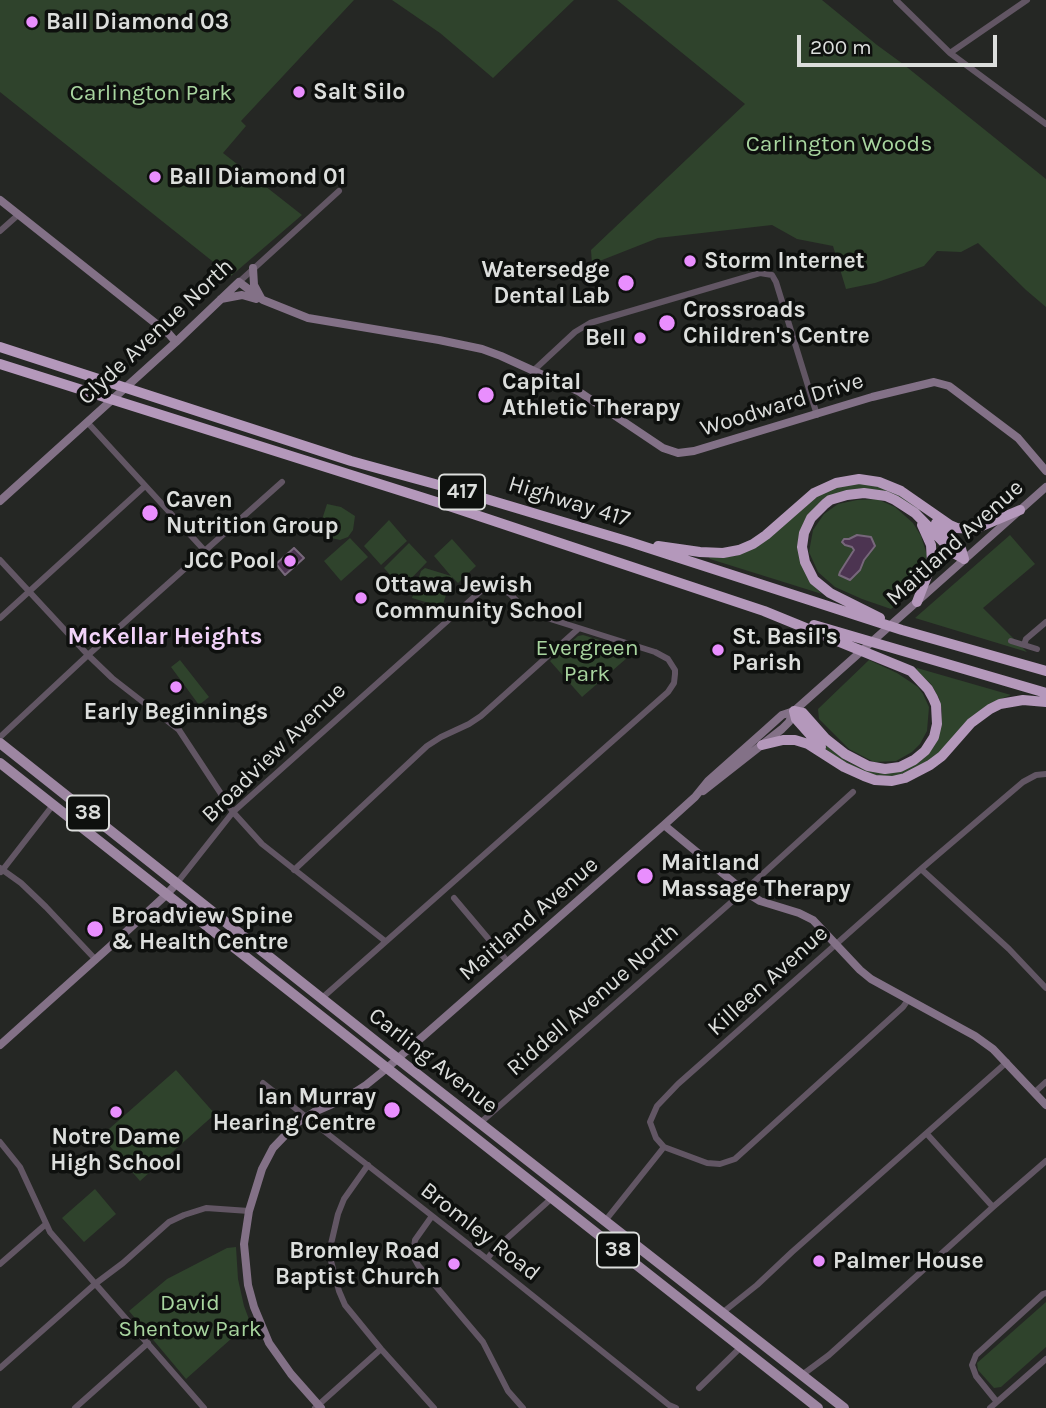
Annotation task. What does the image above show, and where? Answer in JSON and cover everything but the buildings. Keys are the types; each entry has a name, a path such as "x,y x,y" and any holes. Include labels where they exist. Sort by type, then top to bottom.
{"highway":[{"name":"Highway 417","path":"0,348 351,461 630,542 902,630 1046,671"},
{"name":"417","path":"0,364 446,505 764,611 1046,693"},
{"path":"630,542 700,552 723,553 739,550 766,536 814,493 836,483 859,479 879,482 901,491 950,525 963,529 975,529 1020,510"},
{"path":"902,630 830,593 814,580 805,562 802,547 804,533 815,513 830,500 847,495 864,493 886,496 915,513 955,554 964,559"},
{"path":"914,499 961,549 964,559"},
{"path":"915,513 928,537 932,558 917,602"},
{"path":"764,611 911,671 933,698 937,724 929,745 914,760 900,767 884,769 868,766 845,754 826,739 803,713 794,711 796,719 817,743 844,767"},
{"path":"762,745 796,740 864,776 892,780 918,773 942,757 971,723 990,709 1000,704 1023,700 1046,702"}],"main road":[{"name":"Carling Avenue","path":"0,743 844,1408"},
{"name":"Carling Avenue","path":"0,763 818,1408"}],"street":[{"path":"896,0 950,53 1045,122"},
{"path":"1010,0 1016,9"},
{"path":"950,53 1027,0"},
{"name":"Clyde Avenue North","path":"0,501 339,191"},
{"path":"0,200 176,342"},
{"path":"0,231 18,215"},
{"path":"254,268 254,285 263,300"},
{"path":"533,371 575,332 590,323 760,273 772,275 776,282 817,415"},
{"name":"Woodward Drive","path":"239,282 263,300 308,318 439,340 501,356 579,391 663,448 678,453 694,451 872,397 934,382 949,386 1018,438 1046,471"},
{"path":"220,299 242,295 263,300"},
{"path":"87,422 205,551"},
{"path":"0,737 282,482"},
{"path":"0,618 145,486"},
{"name":"Maitland Avenue","path":"318,1407 269,1343 254,1307 247,1276 244,1244 249,1211 262,1170 273,1148 285,1133 307,1116 346,1098 398,1059 664,825 695,797 708,781 782,715 794,711 1046,487"},
{"path":"0,561 112,678 179,730 233,812 262,844 385,941"},
{"name":"Broadview Avenue","path":"0,1045 166,895 233,812 482,590 491,585 498,587 510,594 527,612 578,629"},
{"path":"1024,645 1026,639 1046,622"},
{"path":"294,870 427,746 481,716 578,629 655,652 668,659 675,670 674,683 668,692 322,998"},
{"path":"1011,641 1037,649"},
{"name":"Maitland Avenue","path":"695,797 714,785 789,722 794,711"},
{"name":"Killeen Avenue","path":"664,1147 656,1138 650,1122 657,1106 678,1084 1023,782 1036,775 1046,774"},
{"name":"Riddell Avenue North","path":"480,1123 853,792"},
{"path":"53,804 1,870 21,883 96,960"},
{"path":"664,825 744,891 760,901 813,920 871,979 975,1036 993,1049 1046,1105"},
{"path":"921,869 1009,948 1046,988"},
{"path":"454,898 508,962"},
{"path":"606,1221 664,1147 707,1163 720,1164 734,1159 908,1000"},
{"path":"722,1313 757,1285 1007,1062"},
{"path":"1035,1092 1046,1082"},
{"name":"Bromley Road","path":"263,1083 668,1405 676,1408"},
{"path":"927,1134 993,1207"},
{"path":"2,1148 20,1167 50,1231 201,1407"},
{"path":"802,1376 1046,1161"},
{"path":"368,1165 344,1199 331,1244 331,1261 339,1291 345,1305 434,1408"},
{"path":"487,1259 552,1198"},
{"path":"0,1368 169,1222 206,1208 249,1211"},
{"path":"432,1216 415,1240 413,1256 483,1342 509,1391 523,1408"},
{"path":"0,1265 46,1224"},
{"path":"997,1402 976,1376 972,1365 976,1355 1046,1293"},
{"path":"75,1408 148,1343"},
{"path":"699,1388 741,1348"},
{"path":"318,1407 381,1349"},
{"path":"990,1408 1046,1359"}],"green space":[{"name":"Carlington Park","path":"0,0 354,0 241,121 246,126 223,153 302,215 231,276 0,92"},
{"path":"392,0 574,0 493,78 440,33"},
{"name":"Carlington Woods","path":"617,0 822,0 1046,179 1046,307 978,243 961,252 937,251 924,266 875,283 846,289 833,246 797,239 772,225 658,238 592,264 591,250 745,104"},
{"path":"852,484 891,489 921,510 919,513 854,490 803,524 813,585 822,594 710,559 709,557 736,556 811,498 827,490"},
{"path":"877,499 895,507 913,523 921,536 927,555 919,582 891,609 835,587 818,572 809,552 813,530 824,514 838,504"},
{"path":"327,504 341,507 355,516 353,530 348,537 340,540 322,536 318,532"},
{"path":"389,520 407,541 381,565 364,546"},
{"path":"1010,535 1035,564 983,608 1027,652 915,618"},
{"path":"350,538 368,557 341,581 324,561"},
{"path":"452,539 476,566 458,583 452,577 442,607 412,598 421,571 425,568 451,576 434,556"},
{"path":"409,543 427,562 402,588 384,568"},
{"name":"Evergreen Park","path":"583,635 635,651 582,697 550,661 578,636"},
{"path":"180,660 209,697 199,705 171,667"},
{"path":"869,660 897,673 918,687 929,707 927,731 920,744 896,761 874,762 849,749 819,719 818,709"},
{"path":"917,668 1011,695 1001,699 932,760 902,776 871,776 836,759 822,745 810,727 848,762 861,768 896,772 941,728 942,711 939,698"},
{"path":"176,1070 215,1114 140,1181 101,1136"},
{"path":"95,1189 116,1214 84,1242 62,1218"},
{"name":"David Shentow Park","path":"236,1247 238,1279 250,1322 186,1379 129,1311 167,1279 227,1248"},
{"path":"1046,1302 1046,1347 1001,1387 994,1388 978,1370 977,1363"}],"shaded area":[{"path":"857,535 871,537 875,546 860,570 850,580 839,575 854,550 842,542"},
{"name":"JCC Pool","path":"294,548 304,558 285,575 276,564"}],"place":[{"name":"Ball Diamond 03","path":"32,22"},
{"name":"Salt Silo","path":"299,92"},
{"name":"Ball Diamond 01","path":"155,177"},
{"name":"Storm Internet","path":"690,261"},
{"name":"Watersedge Dental Lab","path":"626,283"},
{"name":"Crossroads Children's Centre","path":"667,323"},
{"name":"Bell","path":"640,338"},
{"name":"Capital Athletic Therapy","path":"486,395"},
{"name":"Caven Nutrition Group","path":"150,513"},
{"name":"JCC Pool","path":"290,561"},
{"name":"Ottawa Jewish Community School","path":"361,598"},
{"name":"St. Basil's Parish","path":"718,650"},
{"name":"Early Beginnings","path":"176,687"},
{"name":"Maitland Massage Therapy","path":"645,876"},
{"name":"Broadview Spine & Health Centre","path":"95,929"},
{"name":"Ian Murray Hearing Centre","path":"392,1110"},
{"name":"Notre Dame High School","path":"116,1112"},
{"name":"Palmer House","path":"819,1261"},
{"name":"Bromley Road Baptist Church","path":"454,1264"}],"district":[{"name":"McKellar Heights","path":"165,637"}]}
